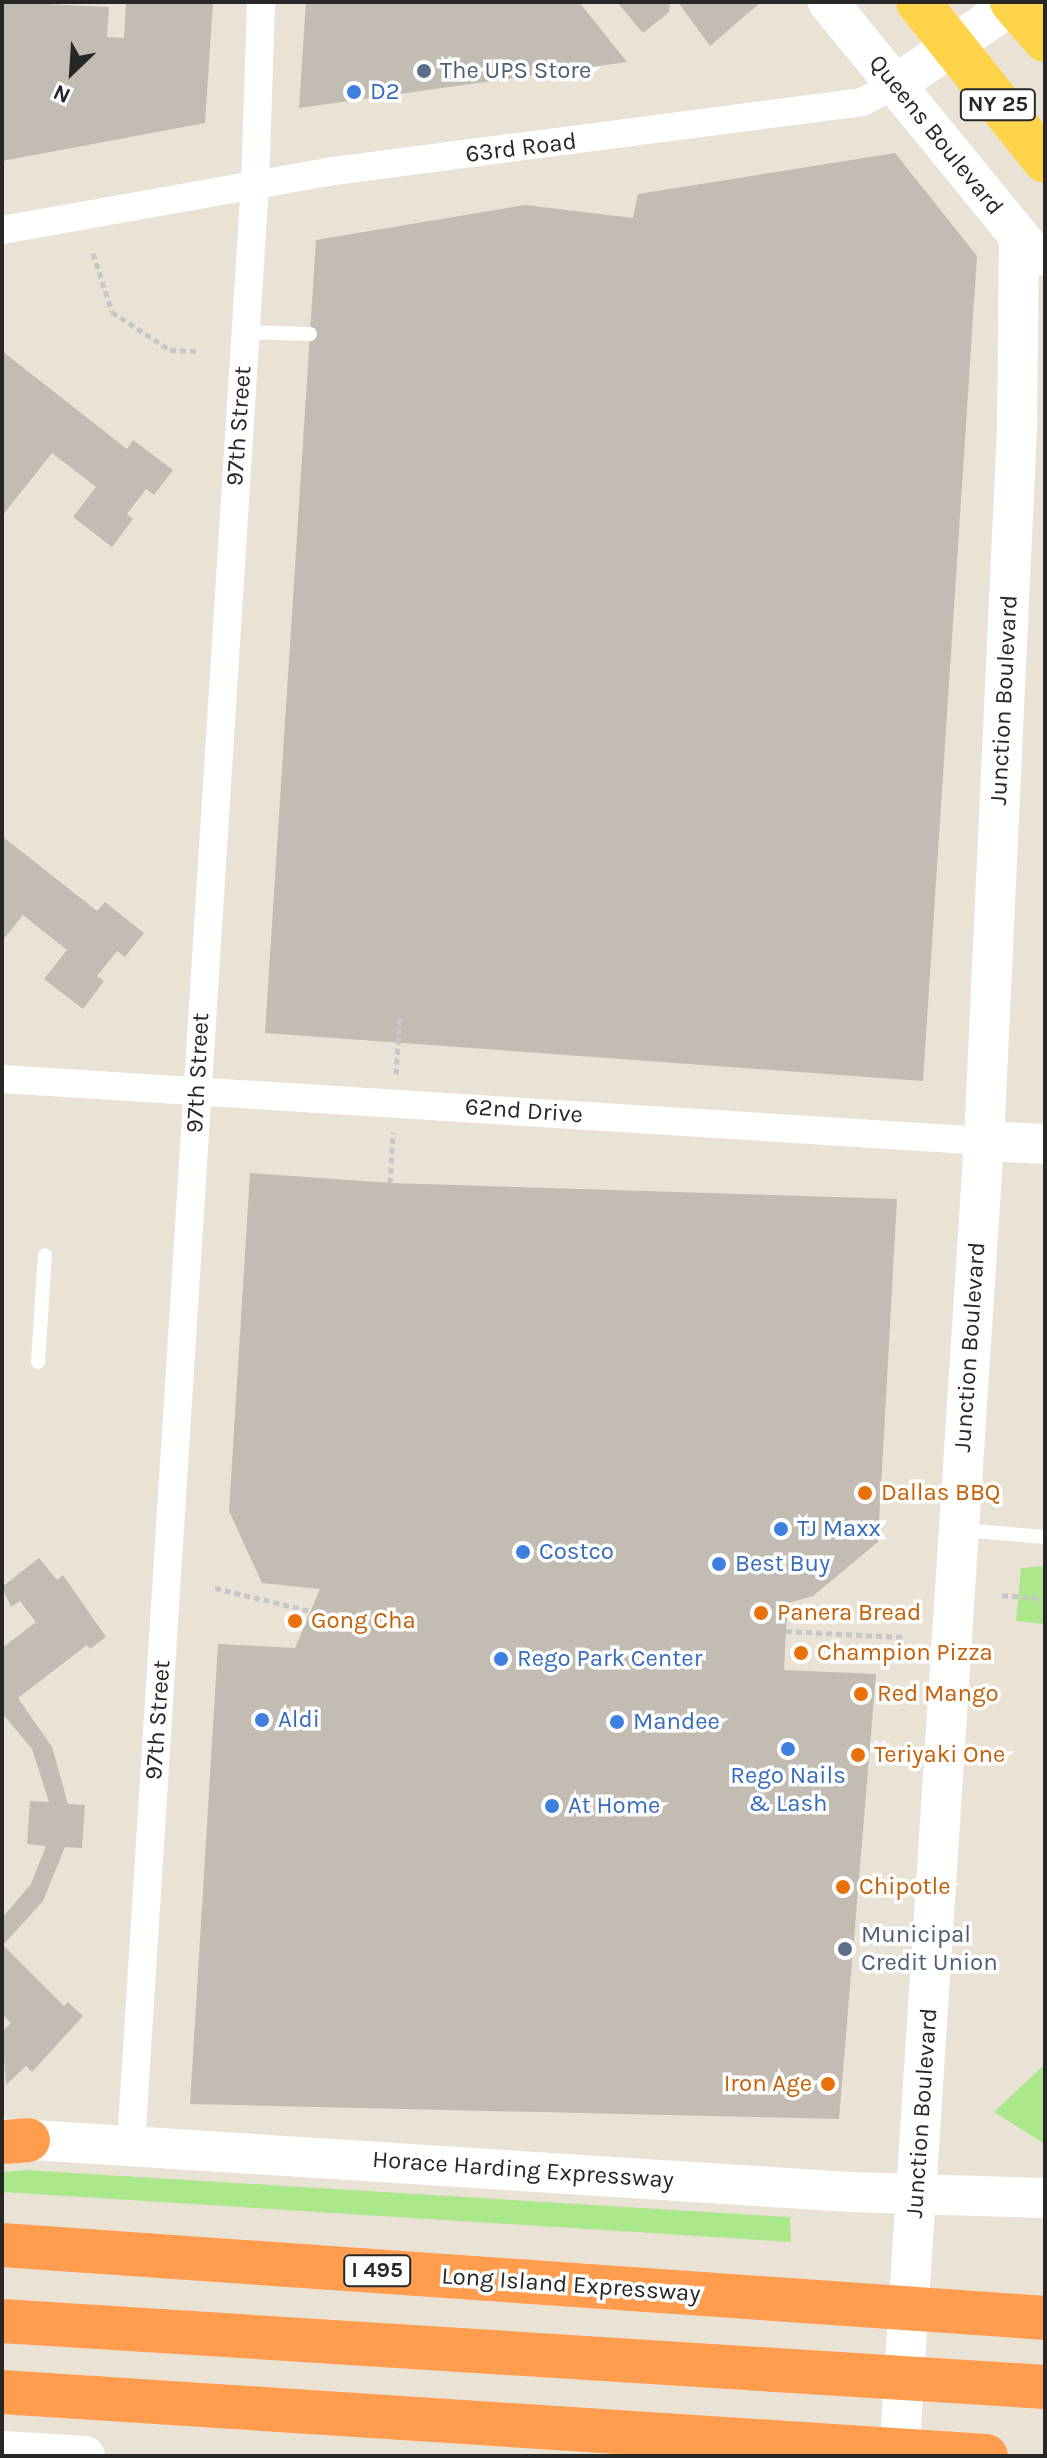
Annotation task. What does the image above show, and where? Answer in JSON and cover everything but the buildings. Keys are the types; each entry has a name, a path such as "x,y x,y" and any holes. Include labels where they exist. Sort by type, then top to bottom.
{"highway":[{"name":"Long Island Expressway","path":"2,2245 1040,2317"},
{"path":"2,2321 1037,2386"},
{"path":"2,2392 986,2456"}],"main road":[{"name":"Queens Boulevard","path":"828,2 1045,268"},
{"name":"NY 25","path":"918,2 951,49 1045,161"},
{"name":"63rd Road","path":"895,85 1014,3"},
{"path":"1014,3 1045,40"},
{"name":"Junction Boulevard","path":"899,2456 984,1141 1017,429 1019,236"},
{"name":"62nd Drive","path":"984,1141 1045,1144"},
{"name":"Horace Harding Expressway","path":"11,2140 131,2144 917,2195 1045,2198"},
{"path":"2,2451 85,2456"}],"street":[{"name":"97th Street","path":"131,2144 255,185 261,2"},
{"name":"63rd Road","path":"2,230 255,185 862,102 895,85"},
{"name":"62nd Drive","path":"2,1079 984,1141"}],"lane":[{"path":"245,332 310,334"},
{"path":"38,1362 45,1255"},
{"path":"958,1530 1045,1537"}],"path":[{"path":"93,253 112,312 170,350 198,351"},
{"path":"215,1588 311,1611"},
{"path":"1002,1595 1045,1599"},
{"path":"786,1631 902,1637"}],"green space":[{"path":"1045,1566 1045,1624 1016,1621 1021,1568"},
{"path":"1045,2064 1045,2144 994,2112"},
{"path":"25,2170 790,2217 791,2242 2,2192 2,2172"}],"place":[{"name":"The UPS Store","path":"424,71"},
{"name":"D2","path":"354,92"},
{"name":"Dallas BBQ","path":"865,1493"},
{"name":"TJ Maxx","path":"781,1529"},
{"name":"Costco","path":"523,1552"},
{"name":"Best Buy","path":"719,1564"},
{"name":"Panera Bread","path":"761,1613"},
{"name":"Gong Cha","path":"295,1621"},
{"name":"Champion Pizza","path":"801,1653"},
{"name":"Rego Park Center","path":"501,1659"},
{"name":"Red Mango","path":"861,1694"},
{"name":"Aldi","path":"262,1720"},
{"name":"Mandee","path":"617,1722"},
{"name":"Rego Nails & Lash","path":"788,1749"},
{"name":"Teriyaki One","path":"858,1755"},
{"name":"At Home","path":"552,1806"},
{"name":"Chipotle","path":"843,1887"},
{"name":"Municipal Credit Union","path":"845,1949"},
{"name":"Iron Age","path":"828,2084"}]}
